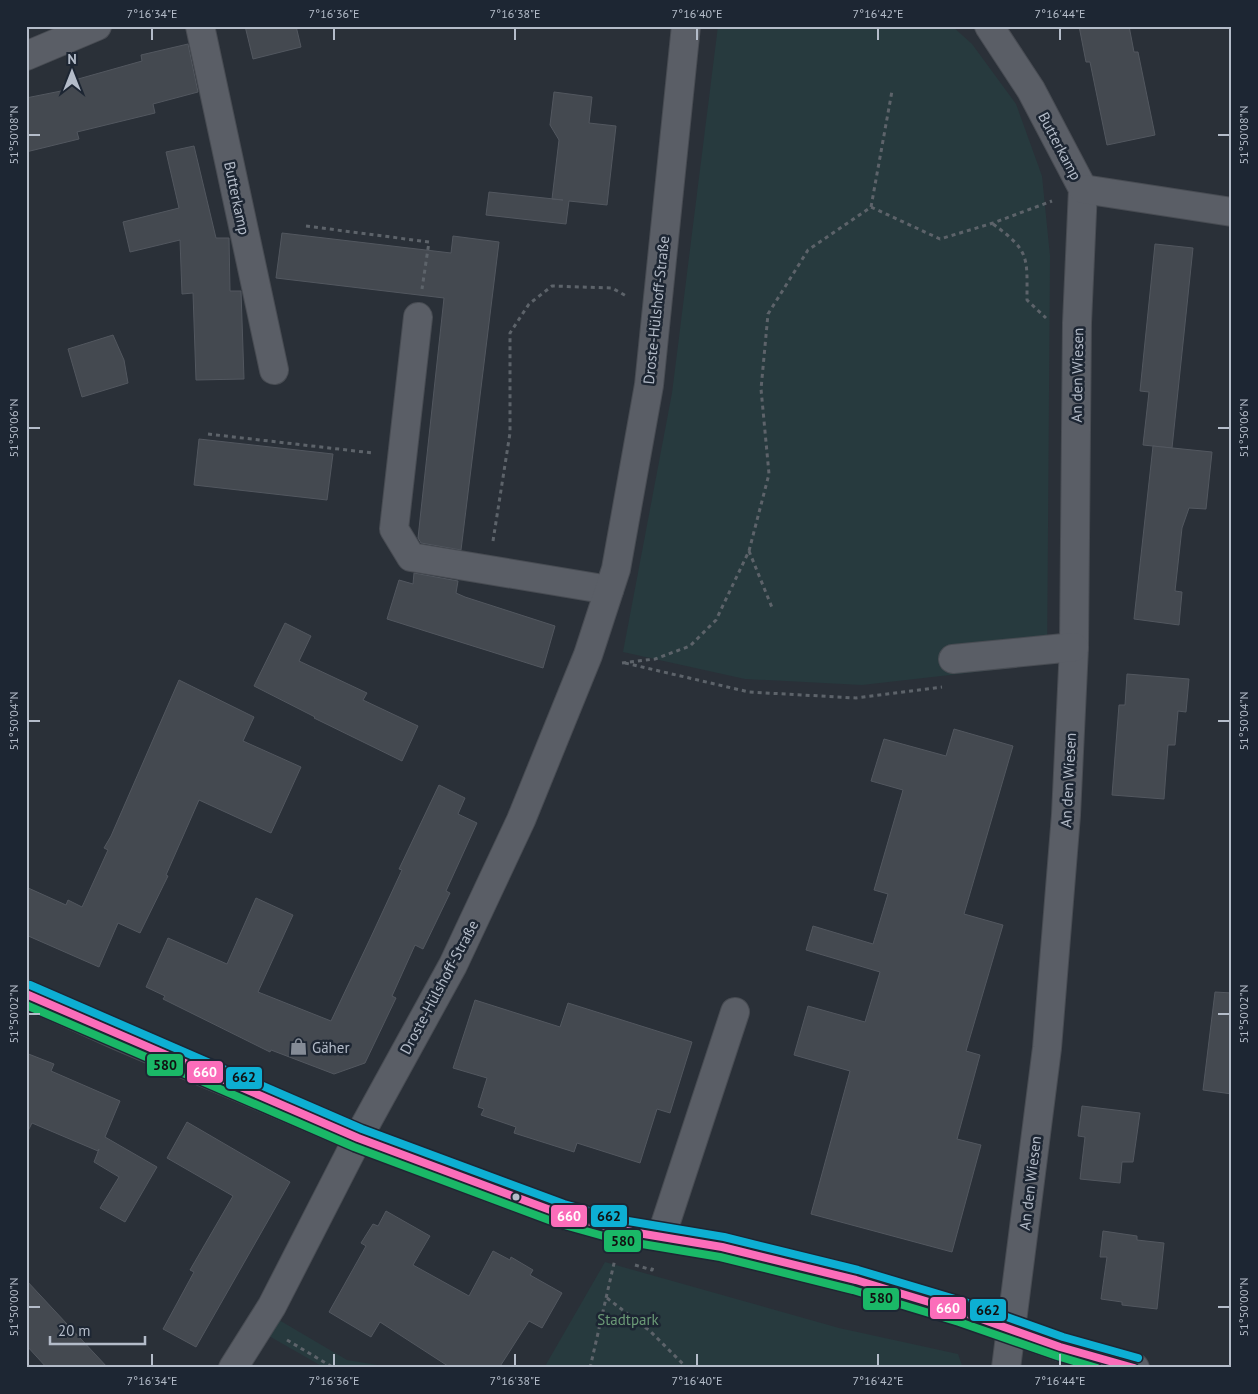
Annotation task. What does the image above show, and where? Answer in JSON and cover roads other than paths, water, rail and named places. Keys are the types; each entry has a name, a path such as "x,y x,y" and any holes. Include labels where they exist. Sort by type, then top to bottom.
{"street":[{"path":"26,56 97,26"},
{"name":"Butterkamp","path":"200,26 274,370"},
{"name":"Droste-Hülshoff-Straße","path":"233,1368 261,1324 358,1138 453,965 521,820 588,655 616,569 649,385 686,26"},
{"name":"Butterkamp","path":"989,26 1031,90 1083,189 1232,212"},
{"name":"An den Wiesen","path":"1006,1368 1047,1048 1066,816 1074,647 1077,323 1083,189"},
{"path":"418,317 404,457 394,529 411,557 609,590"},
{"path":"954,659 1074,647"},
{"path":"26,994 119,1036 358,1138 561,1214 620,1230 722,1247 856,1280 1012,1330 1060,1348 1135,1368"},
{"path":"661,1237 735,1012"}],"place":[{"name":"Gäher","path":"298,1047"}],"park label":[{"name":"Stadtpark","path":"628,1319"}]}
